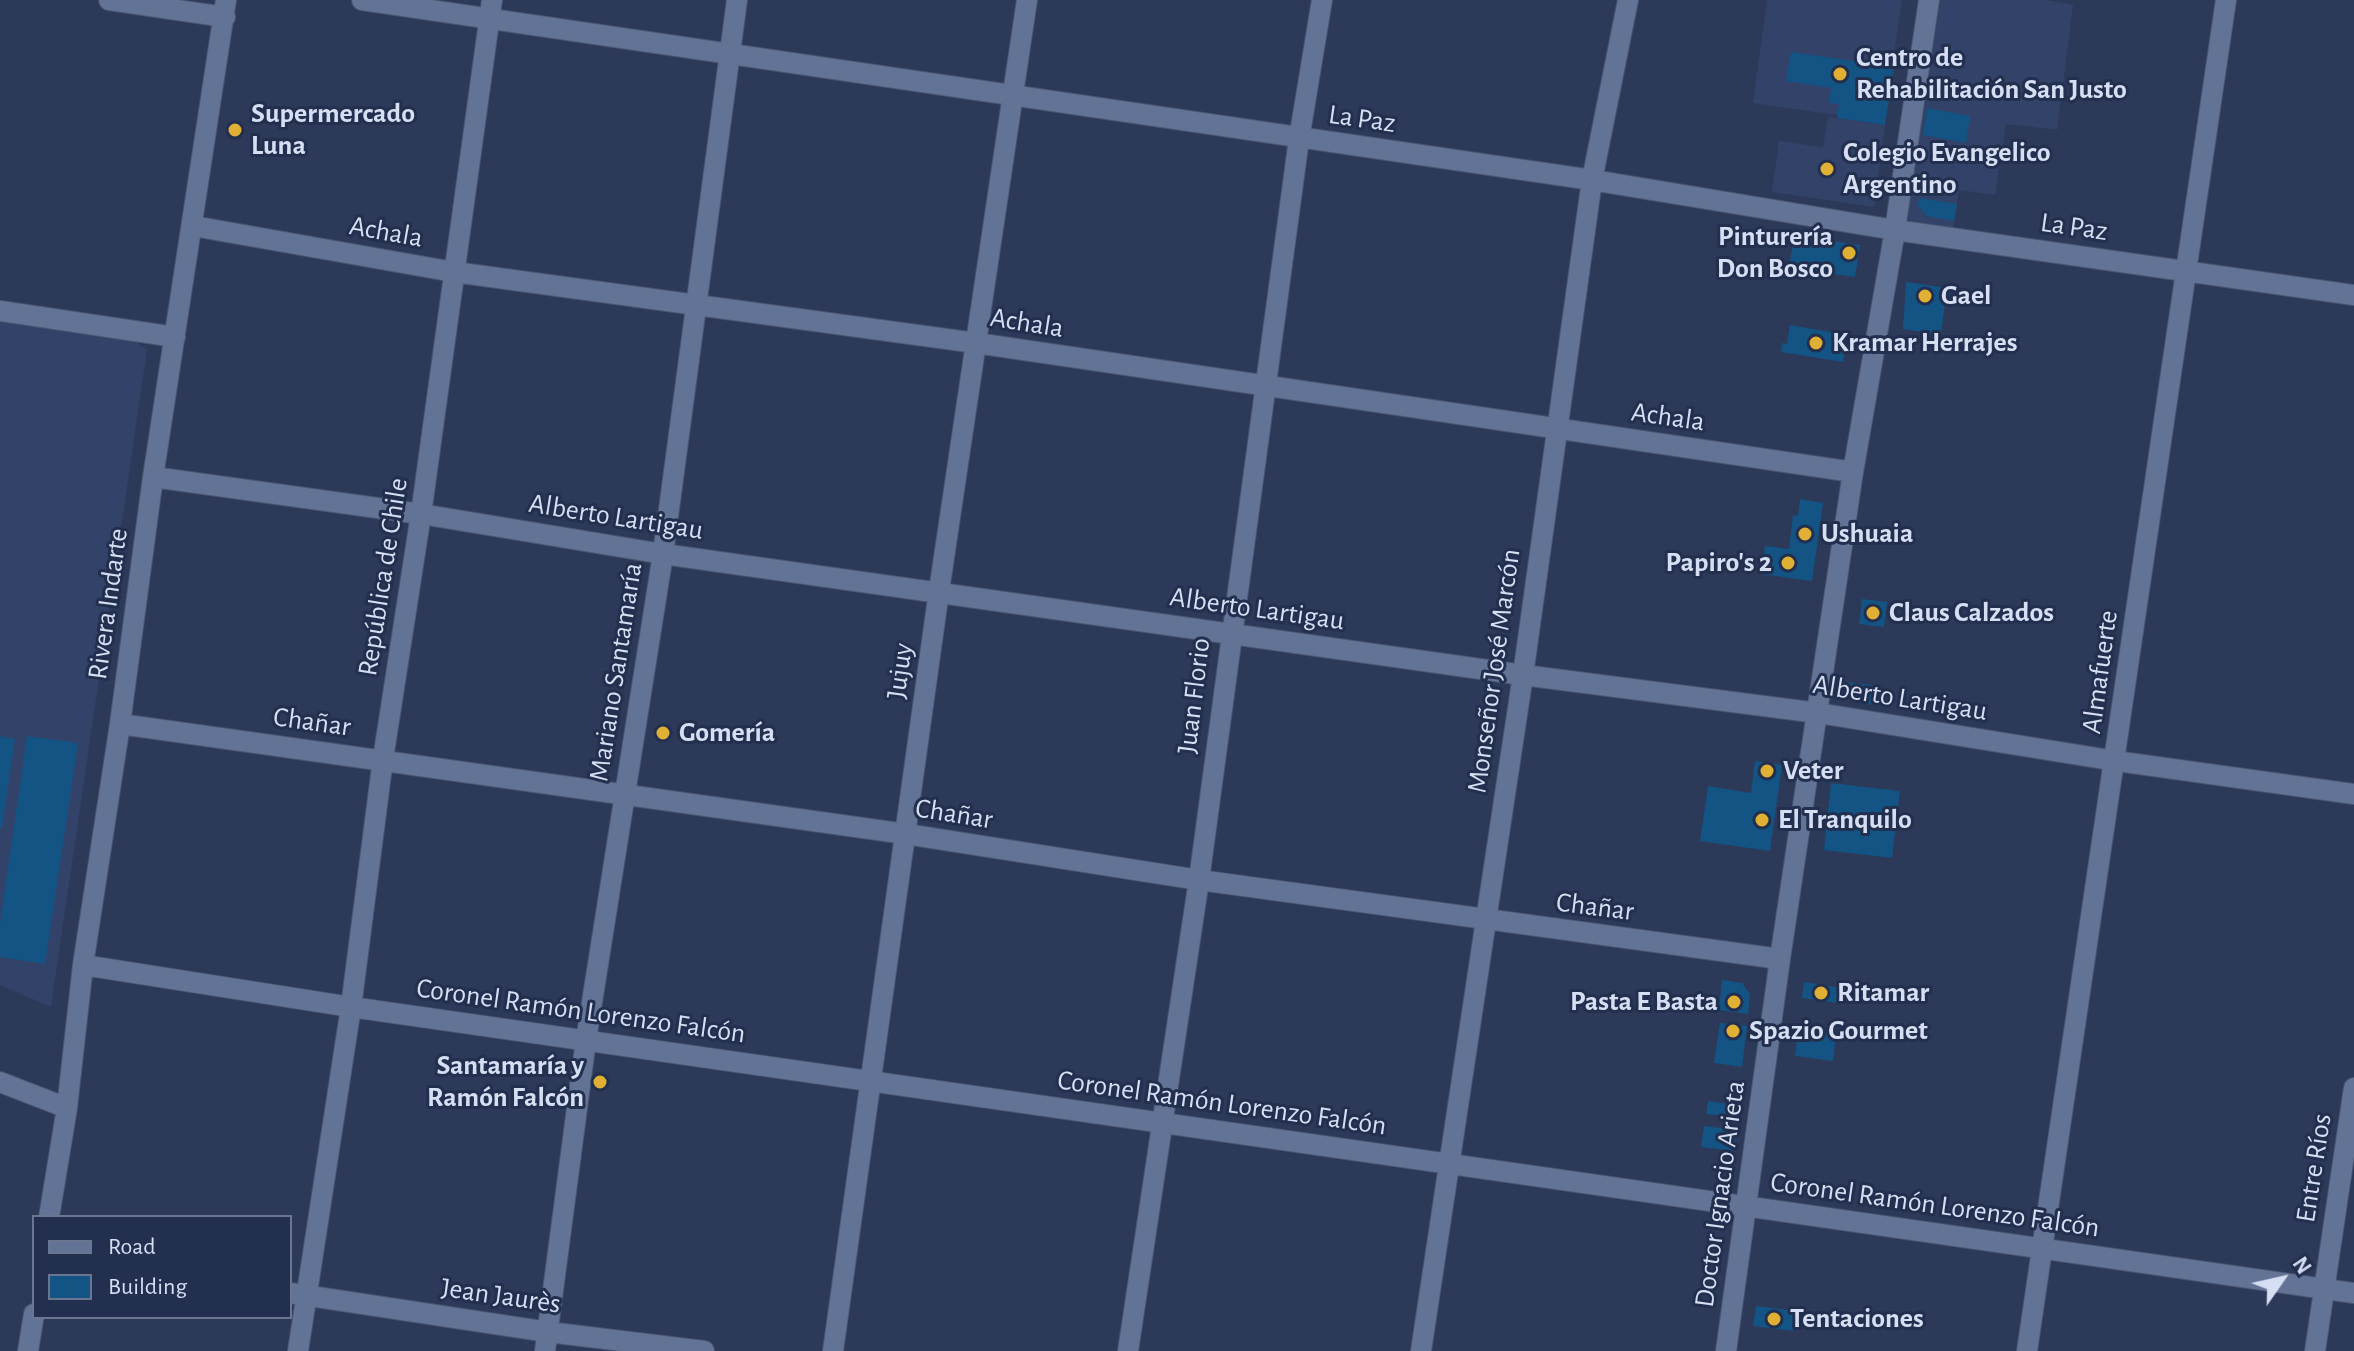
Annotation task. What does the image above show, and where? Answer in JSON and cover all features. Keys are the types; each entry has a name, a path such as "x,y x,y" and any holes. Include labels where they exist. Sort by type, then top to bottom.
{"street":[{"path":"109,0 226,8"},
{"name":"La Paz","path":"362,0 491,9 731,53 1592,180 1895,230 2354,295"},
{"name":"Mariano Santamaría","path":"546,1342 586,1040 663,554 737,0"},
{"name":"Jujuy","path":"833,1351 939,591 1027,0"},
{"name":"Juan Florio","path":"1128,1351 1199,880 1299,139 1322,0"},
{"name":"Monseñor José Marcón","path":"1421,1351 1523,675 1592,180 1628,0"},
{"name":"Doctor Ignacio Arieta","path":"1726,1351 1780,959 1853,472 1895,230 1929,0"},
{"name":"Almafuerte","path":"2027,1351 2226,0"},
{"name":"Rivera Indarte","path":"49,1215 67,1108 83,965 120,724 153,477 226,8"},
{"name":"República de Chile","path":"298,1351 298,1294 351,1007 383,759 421,514 491,9"},
{"name":"Achala","path":"193,226 454,272 976,343 1853,472"},
{"path":"0,311 175,337"},
{"name":"Alberto Lartigau","path":"153,477 421,514 663,554 1523,675 1818,713 2116,761 2354,794"},
{"name":"Chañar","path":"120,724 906,834 1486,921 1780,959"},
{"name":"Coronel Ramón Lorenzo Falcón","path":"83,965 351,1007 2354,1293"},
{"path":"0,1082 67,1108"},
{"name":"Entre Ríos","path":"2315,1351 2354,1088"},
{"name":"Jean Jaurès","path":"298,1294 546,1342 704,1351"},
{"path":"28,1351 33,1319"}],"shaded area":[{"path":"1767,0 1902,0 1884,122 1753,103"},
{"path":"1934,0 2047,0 2073,5 2057,130 2006,124 1995,195 1959,190 1953,229 1911,222 1905,213"},
{"name":"Colegio Evangelico Argentino","path":"1828,117 1885,125 1874,207 1772,192 1779,141 1823,147"},
{"path":"0,318 131,338 147,350 51,1007 0,985"}],"building":[{"name":"Centro de Rehabilitación San Justo","path":"1791,52 1894,67 1885,125 1837,118 1839,104 1829,103 1831,88 1786,81"},
{"path":"1927,108 1970,116 1966,143 1923,135"},
{"path":"1919,198 1957,204 1954,221 1927,216 1918,206"},
{"path":"1794,235 1860,245 1855,277 1789,268"},
{"path":"1906,282 1947,288 1941,335 1903,329"},
{"name":"Kramar Herrajes","path":"1790,325 1847,335 1843,362 1781,352 1782,343 1787,344"},
{"path":"1800,499 1823,503 1812,581 1761,574 1765,546 1789,549 1793,515 1798,516"},
{"name":"Claus Calzados","path":"1862,599 1887,602 1884,627 1859,624"},
{"path":"1847,682 1873,685 1871,704 1853,702 1846,692"},
{"path":"0,736 15,739 2,828 0,828"},
{"path":"27,736 78,743 45,964 0,957 0,923"},
{"path":"1755,761 1782,765 1770,851 1700,841 1708,786 1751,793"},
{"path":"1831,783 1900,791 1892,858 1824,850"},
{"name":"Pasta E Basta","path":"1722,980 1742,983 1750,994 1748,1014 1719,1010"},
{"name":"Ritamar","path":"1804,982 1841,988 1839,1003 1802,998"},
{"path":"1720,1023 1747,1026 1742,1067 1714,1063"},
{"path":"1798,1029 1836,1034 1833,1061 1795,1056"},
{"path":"1708,1101 1737,1105 1735,1117 1706,1114"},
{"path":"1704,1126 1736,1130 1734,1151 1701,1147"},
{"name":"Tentaciones","path":"1756,1306 1795,1311 1793,1331 1753,1326"}],"place":[{"name":"Centro de Rehabilitación San Justo","path":"1840,74"},
{"name":"Supermercado Luna","path":"235,130"},
{"name":"Colegio Evangelico Argentino","path":"1827,169"},
{"name":"Pinturería Don Bosco","path":"1849,253"},
{"name":"Gael","path":"1925,296"},
{"name":"Kramar Herrajes","path":"1816,343"},
{"name":"Ushuaia","path":"1805,534"},
{"name":"Papiro's 2","path":"1788,563"},
{"name":"Claus Calzados","path":"1873,613"},
{"name":"Gomería","path":"663,733"},
{"name":"Veter","path":"1767,771"},
{"name":"El Tranquilo","path":"1762,820"},
{"name":"Ritamar","path":"1821,993"},
{"name":"Pasta E Basta","path":"1734,1002"},
{"name":"Spazio Gourmet","path":"1733,1031"},
{"name":"Santamaría y Ramón Falcón","path":"600,1082"},
{"name":"Tentaciones","path":"1774,1319"}]}
